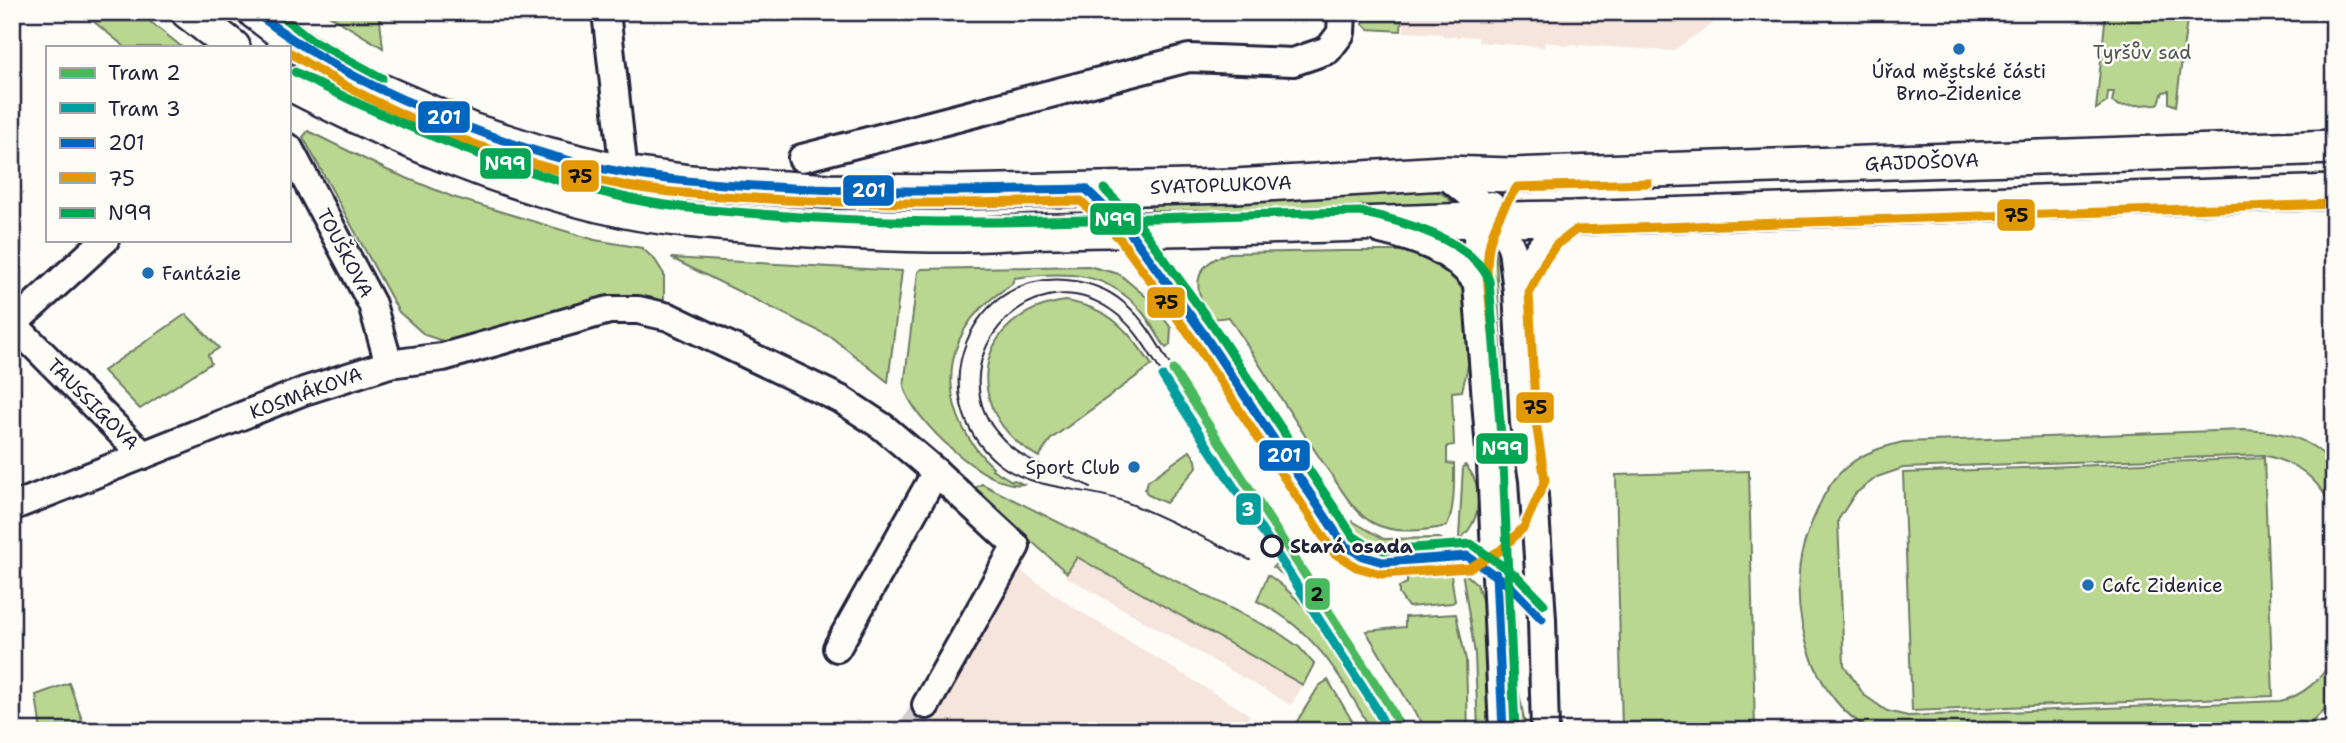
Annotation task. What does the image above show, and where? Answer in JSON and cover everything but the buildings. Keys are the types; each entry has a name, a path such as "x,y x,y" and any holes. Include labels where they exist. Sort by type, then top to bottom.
{"main road":[{"path":"188,12 232,46"},
{"name":"SVATOPLUKOVA","path":"255,12 305,50 374,88 471,130 542,153 624,173 690,182 829,191 956,192 1235,186 1443,173 1511,175"},
{"path":"290,84 359,120 453,159 536,188 626,211 682,220 828,232 956,234 1359,224 1489,215 1573,218 2334,192"},
{"name":"GAJDOŠOVA","path":"1511,175 2334,147"}],"street":[{"path":"606,12 624,173"},
{"path":"802,158 1189,58 1293,62 1328,50 1341,33 1342,12"},
{"name":"TOUŠKOVA","path":"290,150 372,304 389,364"},
{"path":"1443,173 1489,215 1506,235 1511,249 1517,290 1524,423 1533,480 1545,731"},
{"path":"1503,731 1491,464 1475,259 1478,233 1511,175"},
{"path":"1517,290 1534,255 1559,226 1573,218"},
{"path":"1359,224 1414,237 1447,253 1477,282"},
{"path":"13,324 103,242"},
{"name":"KOSMÁKOVA","path":"12,508 304,391 389,364 443,357 610,310 638,310 669,317 842,400 883,427 936,472"},
{"name":"TAUSSIGOVA","path":"13,324 143,456"},
{"path":"837,648 936,472 1016,546 926,705"}],"shaded area":[{"path":"1405,12 1730,12 1672,51 1580,45 1577,47 1576,44 1563,46 1545,42 1544,47 1478,42 1478,37 1457,38 1443,37 1442,34 1404,32"},
{"path":"1076,557 1303,685 1291,705 1065,576"},
{"path":"1018,569 1071,606 1250,715 1241,731 928,731"}],"green space":[{"path":"82,12 138,12 181,46 124,46"},
{"path":"324,12 379,12 383,48"},
{"path":"1364,12 1402,12 1401,31 1368,29 1363,24"},
{"name":"Tyršův sad","path":"2106,12 2188,12 2176,106 2169,103 2169,91 2163,92 2157,104 2120,106 2112,102 2114,92 2108,92 2107,102 2096,109"},
{"path":"308,131 387,170 453,197 595,240 642,248 655,260 664,274 664,302 630,298 598,300 461,338 443,341 425,335 399,312 303,137"},
{"path":"1433,191 1446,196 1454,208 1153,214 1151,208 1156,200"},
{"path":"1491,236 1495,243 1509,488 1505,485 1488,256"},
{"path":"1408,251 1438,262 1462,289 1467,307 1470,357 1462,391 1452,392 1454,445 1447,446 1447,463 1454,464 1454,487 1447,526 1419,530 1390,529 1373,523 1359,513 1315,451 1229,317 1212,319 1201,298 1199,280 1202,272 1208,264 1229,253"},
{"path":"671,258 902,271 888,382 831,337"},
{"path":"1088,266 1119,274 1150,300 1171,328 1170,345 1166,348 1145,316 1129,298 1099,281 1050,274 1014,278 1012,284 972,318 960,339 953,361 951,384 963,428 992,469 1023,484 1008,483 991,476 972,465 936,433 910,400 904,386 918,272 921,269"},
{"path":"1066,301 1107,315 1134,341 1152,365 1051,439 1039,457 1013,438 996,416 987,391 987,367 995,344 1011,324 1035,309"},
{"path":"186,314 219,348 208,355 211,363 140,409 103,371"},
{"path":"2244,430 2293,437 2324,454 2334,464 2334,509 2320,488 2305,473 2297,467 2263,455 1903,468 1877,477 1855,494 1838,520 1844,665 1864,695 1887,711 1908,716 2280,701 2289,699 2311,686 2334,659 2334,700 2310,724 2156,731 1869,731 1850,716 1823,682 1813,662 1801,618 1801,558 1825,493 1843,470 1855,460 1881,448 1903,442"},
{"path":"1190,451 1197,467 1166,503 1148,495 1145,490 1148,481"},
{"name":"Cafc Zidenice","path":"2264,458 2273,696 1912,711 1903,473"},
{"path":"1465,465 1475,482 1478,502 1473,522 1468,531 1459,538 1463,467"},
{"path":"1749,471 1755,731 1622,731 1616,475"},
{"path":"982,484 1276,631 1299,647 1314,664 1303,685 1077,557 1067,573 973,489"},
{"path":"1352,521 1384,539 1439,538 1444,540 1445,547 1404,550 1380,547 1359,535 1348,524"},
{"path":"1284,553 1311,598 1309,600 1296,585 1273,567"},
{"path":"1462,571 1477,584 1484,607 1489,731 1478,731 1475,654"},
{"path":"1268,575 1302,605 1318,625 1347,667 1382,731 1372,731 1325,656 1311,640 1277,612 1257,601"},
{"path":"1451,575 1455,601 1452,603 1408,607 1399,594 1399,587 1407,583 1407,578"},
{"path":"1512,613 1516,615 1518,686 1526,731 1516,731"},
{"path":"1456,614 1466,660 1468,731 1429,731 1416,715 1366,631 1405,627 1405,617"},
{"path":"1328,680 1358,731 1291,731 1319,686"},
{"path":"69,683 86,731 41,731 36,695"}],"tunnel":[{"path":"911,731 926,705"}],"tram line":[{"path":"1173,370 1145,325 1112,294 1075,281 1038,281 1007,293 983,314 966,342 959,373 961,406 974,437 999,464 1012,472 1026,479 1120,500 1250,560"},
{"path":"1091,487 1022,455 1003,439 984,411 979,381 985,352 1000,326 1022,307 1049,296 1080,296 1111,310 1126,322 1143,343 1221,464 1273,525"},
{"name":"2","path":"1173,370 1387,702 1402,731"},
{"name":"3","path":"1163,377 1376,708 1388,731"}],"transit line":[{"name":"201","path":"255,12 316,54 402,99 511,143 600,168 686,181 813,189 1086,189"},
{"name":"N99","path":"276,12 312,40 382,78"},
{"name":"75","path":"290,53 367,97 451,135 539,165 627,186 698,194 808,201 1081,201 1120,239 1193,340 1334,553 1356,567 1381,574 1469,568 1501,550 1524,527 1545,481 1536,422 1529,293 1556,245 1576,230 2334,204"},
{"name":"N99","path":"295,72 415,129 498,161 583,187 663,205 847,220 920,222 1067,221 1360,212 1413,226 1451,243 1480,266 1489,280 1503,463 1515,730"},
{"name":"75","path":"1493,333 1487,273 1490,240 1504,206 1517,187 1648,183"},
{"name":"201","path":"1086,189 1129,231 1203,333 1344,545 1362,556 1383,562 1467,556 1510,586 1542,619"},
{"name":"N99","path":"1104,189 1138,223 1213,326 1353,536 1367,545 1384,550 1471,544 1518,577 1544,604"},
{"name":"201","path":"1496,574 1503,731"}],"place":[{"name":"Úřad městské části Brno-Židenice","path":"1959,49"},
{"name":"Fantázie","path":"148,273"},
{"name":"Sport Club","path":"1134,467"},
{"name":"Stará osada","path":"1272,546"},
{"name":"Cafc Zidenice","path":"2088,585"}]}
